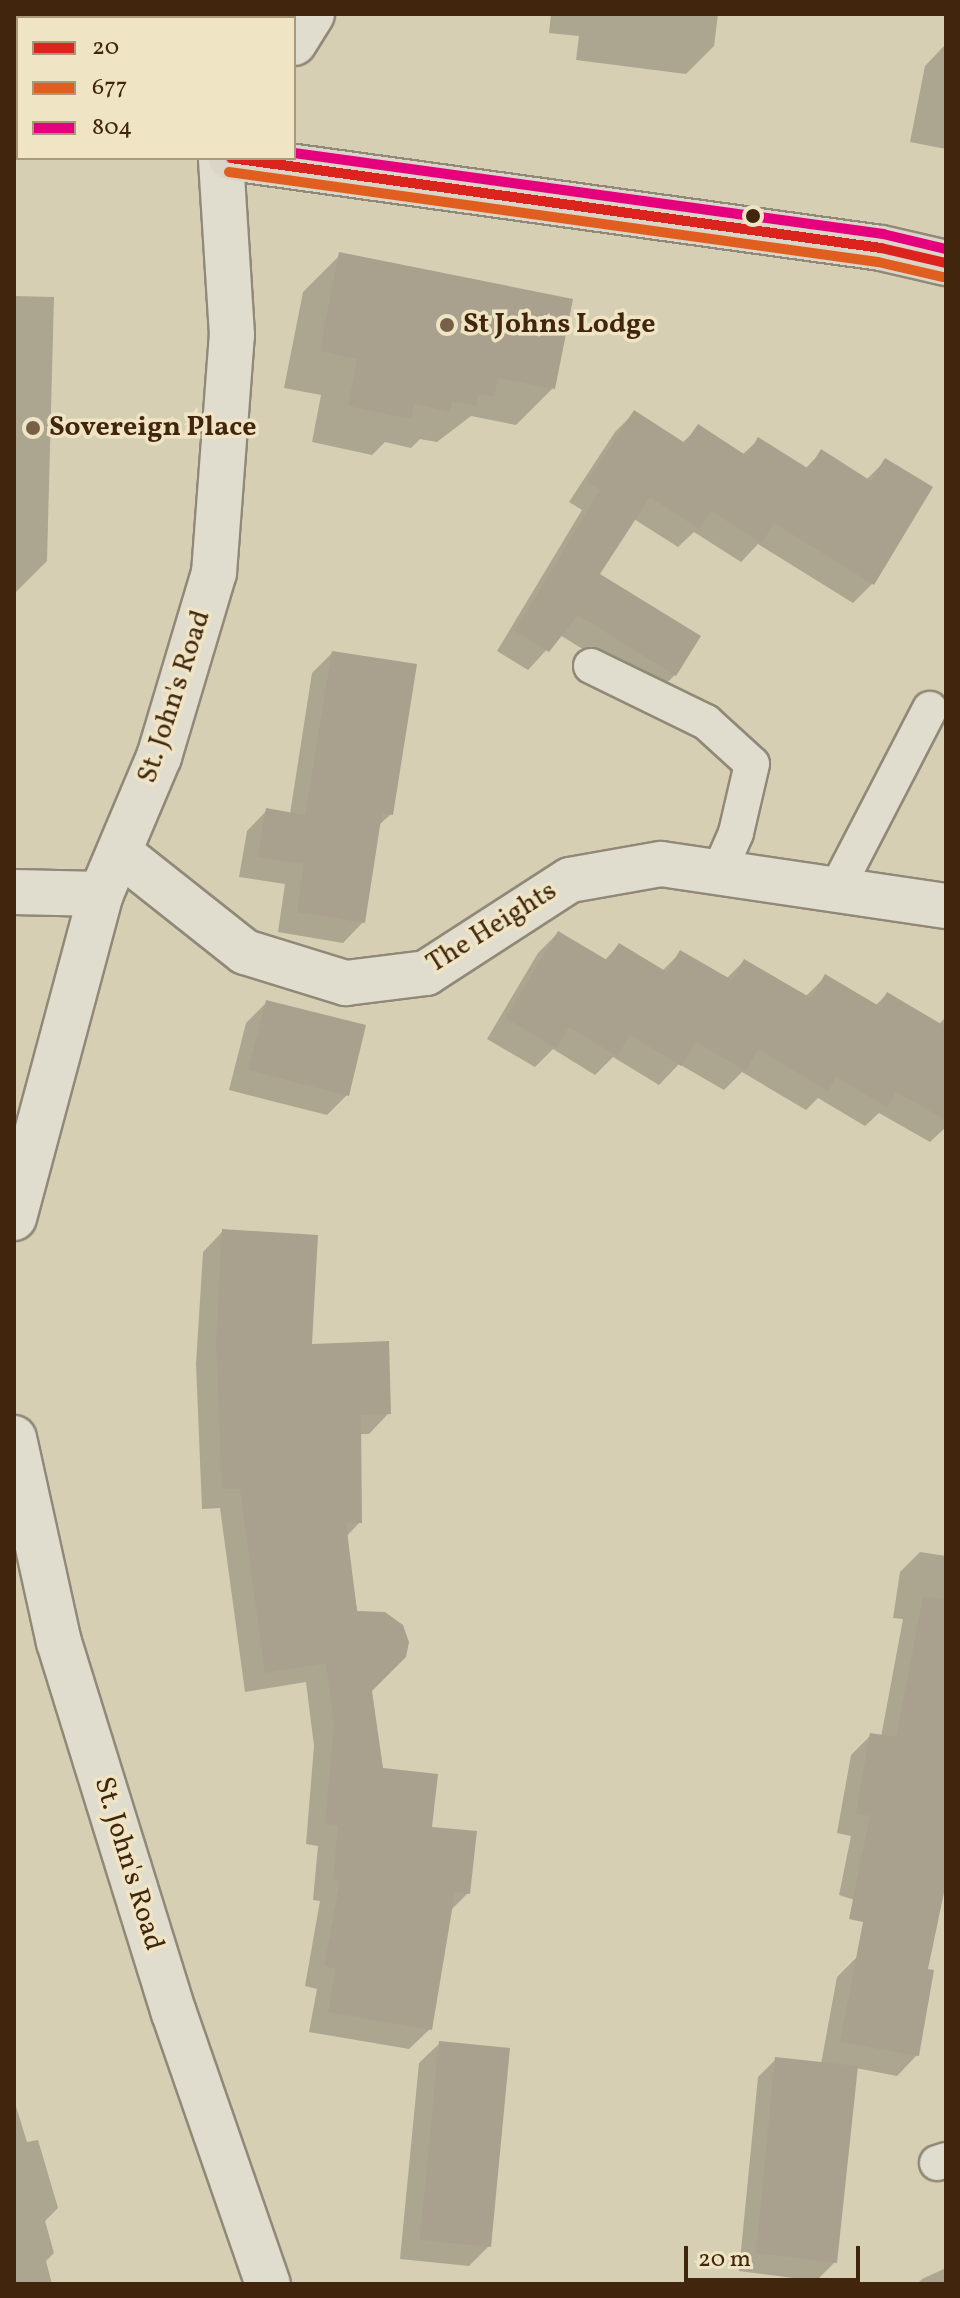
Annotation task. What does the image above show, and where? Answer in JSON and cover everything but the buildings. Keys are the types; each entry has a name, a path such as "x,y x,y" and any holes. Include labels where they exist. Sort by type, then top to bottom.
{"main road":[{"path":"245,160 881,248 946,263"}],"street":[{"path":"296,40 312,14"},
{"name":"St. John's Road","path":"14,1218 101,894 159,757 214,573 232,335 221,160"},
{"name":"The Heights","path":"120,853 245,952 346,983 426,973 570,880 661,864 946,906"},
{"path":"14,892 101,894"},
{"name":"St. John's Road","path":"14,1438 59,1642 174,2013 268,2284"}],"lane":[{"path":"591,666 706,722 752,764 736,833 719,872"},
{"path":"836,890 930,709"}],"transit line":[{"name":"804","path":"296,153 883,234 946,249"},
{"name":"20","path":"245,160 881,248 946,263"},
{"name":"677","path":"229,172 878,262 943,277"}],"place":[{"name":"St Johns Lodge","path":"447,325"},
{"name":"Sovereign Place","path":"33,428"}]}
